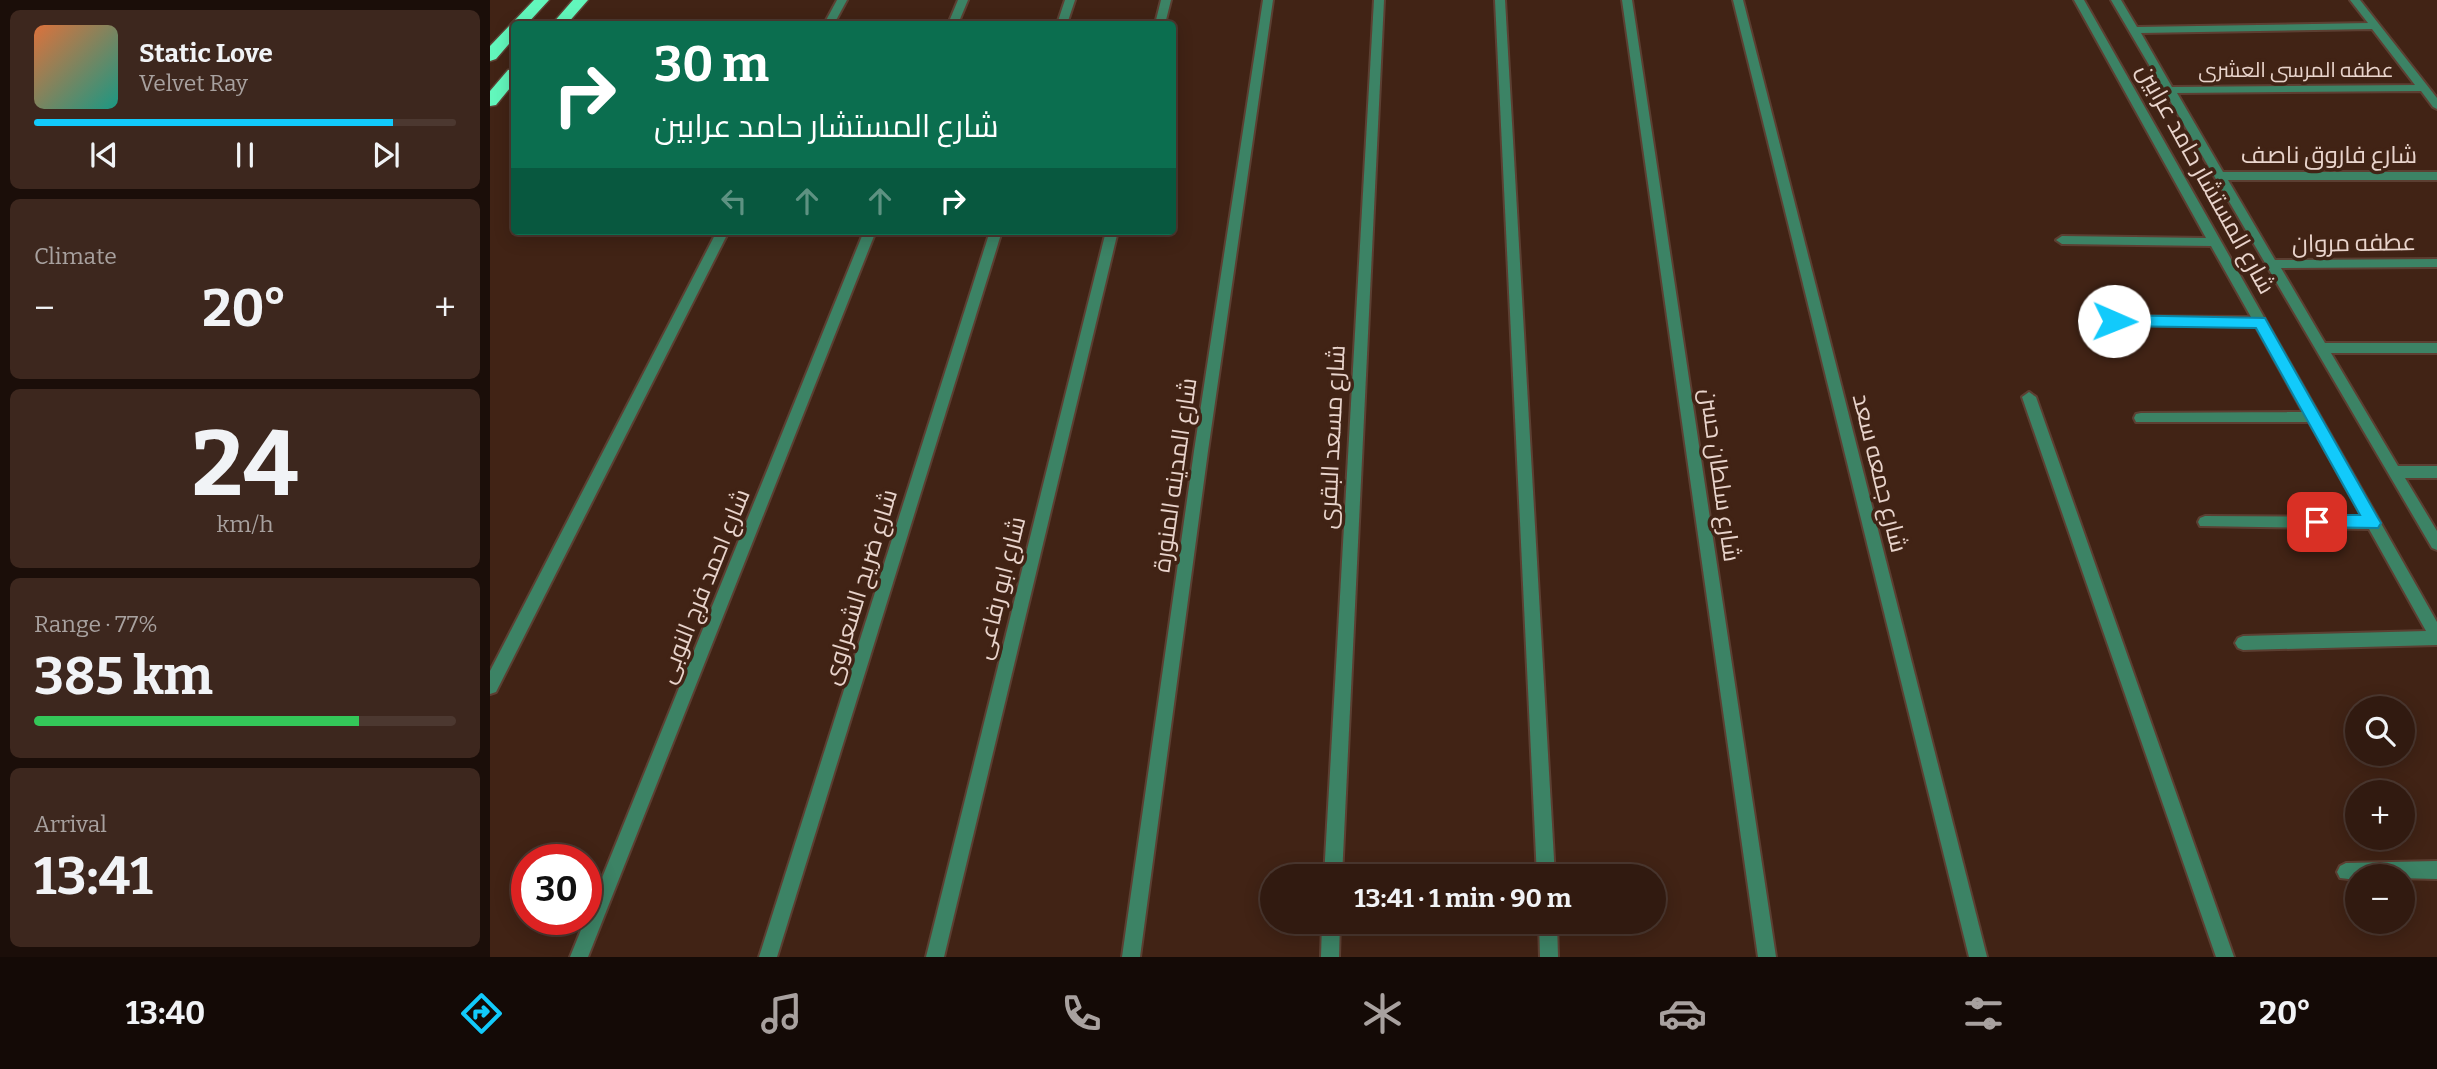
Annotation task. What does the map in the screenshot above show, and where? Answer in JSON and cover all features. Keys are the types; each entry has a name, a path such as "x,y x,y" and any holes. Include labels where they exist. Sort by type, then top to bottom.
{"highway":[{"path":"522,21 542,0"},
{"path":"562,21 581,0"},
{"path":"490,56 511,32"},
{"path":"490,101 511,77"}],"street":[{"path":"831,21 842,0"},
{"path":"954,21 963,0"},
{"path":"1063,21 1070,0"},
{"path":"1161,21 1166,0"},
{"name":"شارع المدينه المنورة","path":"1131,957 1201,451 1268,0"},
{"name":"شارع مسعد البقرى","path":"1335,864 1379,0"},
{"path":"1500,0 1545,864"},
{"name":"شارع سلطان حسن","path":"1627,0 1767,957"},
{"name":"شارع جمعه سعد","path":"1738,0 1978,957"},
{"path":"2068,0 2079,0"},
{"name":"شارع المستشار حامد عرابين","path":"2079,0 2437,638"},
{"name":"شارع المستشار حامد عرابين","path":"2116,0 2437,544"},
{"path":"2355,0 2437,104"},
{"path":"2134,30 2376,26"},
{"name":"عطفه المرسى العشرى","path":"2169,90 2424,88"},
{"name":"شارع فاروق ناصف","path":"2220,176 2437,176"},
{"path":"490,687 721,235"},
{"name":"شارع احمد فرج النوبى","path":"579,957 868,235"},
{"name":"شارع ضريح الشعراوى","path":"768,957 995,235"},
{"name":"شارع ابو رفاعى","path":"935,957 1110,235"},
{"path":"2062,240 2215,242"},
{"name":"عطفه مروان","path":"2272,264 2437,263"},
{"path":"2090,321 2260,322"},
{"path":"2321,348 2437,348"},
{"path":"2029,397 2225,957"},
{"path":"2141,418 2314,417"},
{"path":"2394,472 2437,472"},
{"path":"2205,522 2372,523"},
{"path":"2243,643 2437,638"},
{"path":"2415,870 2437,870"},
{"path":"1330,957 1331,934"},
{"path":"1548,934 1549,957"}],"route":[{"path":"2114,321 2260,322 2372,523 2317,522"}]}
